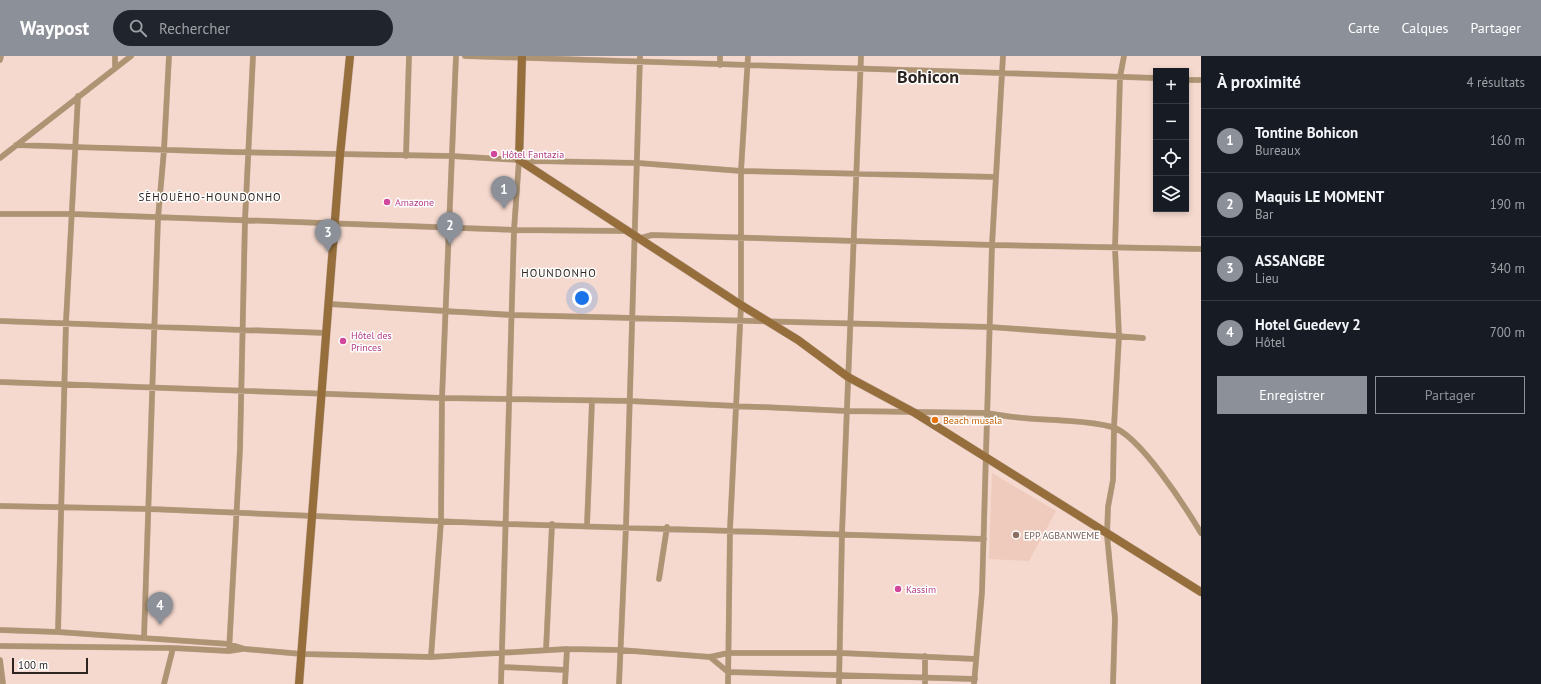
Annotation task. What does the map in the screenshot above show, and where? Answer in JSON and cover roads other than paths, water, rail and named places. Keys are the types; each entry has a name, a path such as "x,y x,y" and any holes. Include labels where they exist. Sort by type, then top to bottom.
{"main road":[{"path":"299,684 340,155 350,56"},
{"path":"522,57 522,162 741,305 798,340 848,376 915,413 1107,535 1201,592"}],"street":[{"path":"0,60 1,56"},
{"path":"115,56 115,68"},
{"path":"0,158 131,56"},
{"path":"144,638 150,508 158,218 164,150 169,56"},
{"path":"229,651 237,514 245,220 253,56"},
{"path":"406,156 409,56"},
{"path":"431,657 441,521 442,398 456,56"},
{"path":"465,56 640,58 720,65 1153,78"},
{"path":"720,56 720,65"},
{"path":"728,684 730,529 738,407 741,305 741,171 748,56"},
{"path":"839,684 842,533 851,324 855,173 861,56"},
{"path":"710,657 728,672 925,677 974,681 982,592 992,245 1003,56"},
{"path":"1113,684 1114,618 1107,535 1108,507 1113,480 1114,427 1119,336 1115,248 1120,77 1124,56"},
{"path":"619,684 626,526 640,58"},
{"path":"1189,80 1201,80"},
{"path":"58,632 66,322 78,96"},
{"path":"16,145 340,155 451,156 522,162 638,163 741,171 996,177"},
{"path":"501,684 514,230 522,162"},
{"path":"0,214 72,214 635,235 1201,249"},
{"path":"329,304 512,315 765,320 851,324 990,327 1143,338"},
{"path":"0,321 66,322 326,333"},
{"path":"0,382 442,398 629,401 847,411 988,414 1004,417 1098,423 1114,427 1133,441 1150,460 1187,509 1201,533"},
{"path":"587,525 592,401"},
{"path":"0,506 150,508 237,514 506,524 667,527 730,529 764,532 842,533 984,539"},
{"path":"546,650 552,524"},
{"path":"659,579 667,527"},
{"path":"0,630 58,632 229,644 245,649"},
{"path":"103,636 103,648"},
{"path":"0,646 173,648 229,651 245,649 302,654 431,657 567,649 620,650 710,657 728,653 840,653 976,659"},
{"path":"164,684 173,648"},
{"path":"565,684 567,649"},
{"path":"925,656 925,684"},
{"path":"0,660 3,684"},
{"path":"502,667 566,670"}],"place":[{"name":"Hôtel Fantazia","path":"494,154"},
{"name":"Amazone","path":"387,202"},
{"name":"Tontine Bohicon","path":"504,209"},
{"name":"Maquis LE MOMENT","path":"450,245"},
{"name":"ASSANGBE","path":"328,252"},
{"name":"Hôtel des Princes","path":"343,341"},
{"name":"Beach musala","path":"935,420"},
{"name":"EPP AGBANWEME","path":"1016,535"},
{"name":"Kassim","path":"898,589"},
{"name":"Hotel Guedevy 2","path":"160,625"}],"district":[{"name":"Bohicon","path":"928,76"},
{"name":"SÈHOUÈHO-HOUNDONHO","path":"210,197"},
{"name":"HOUNDONHO","path":"559,273"}]}
